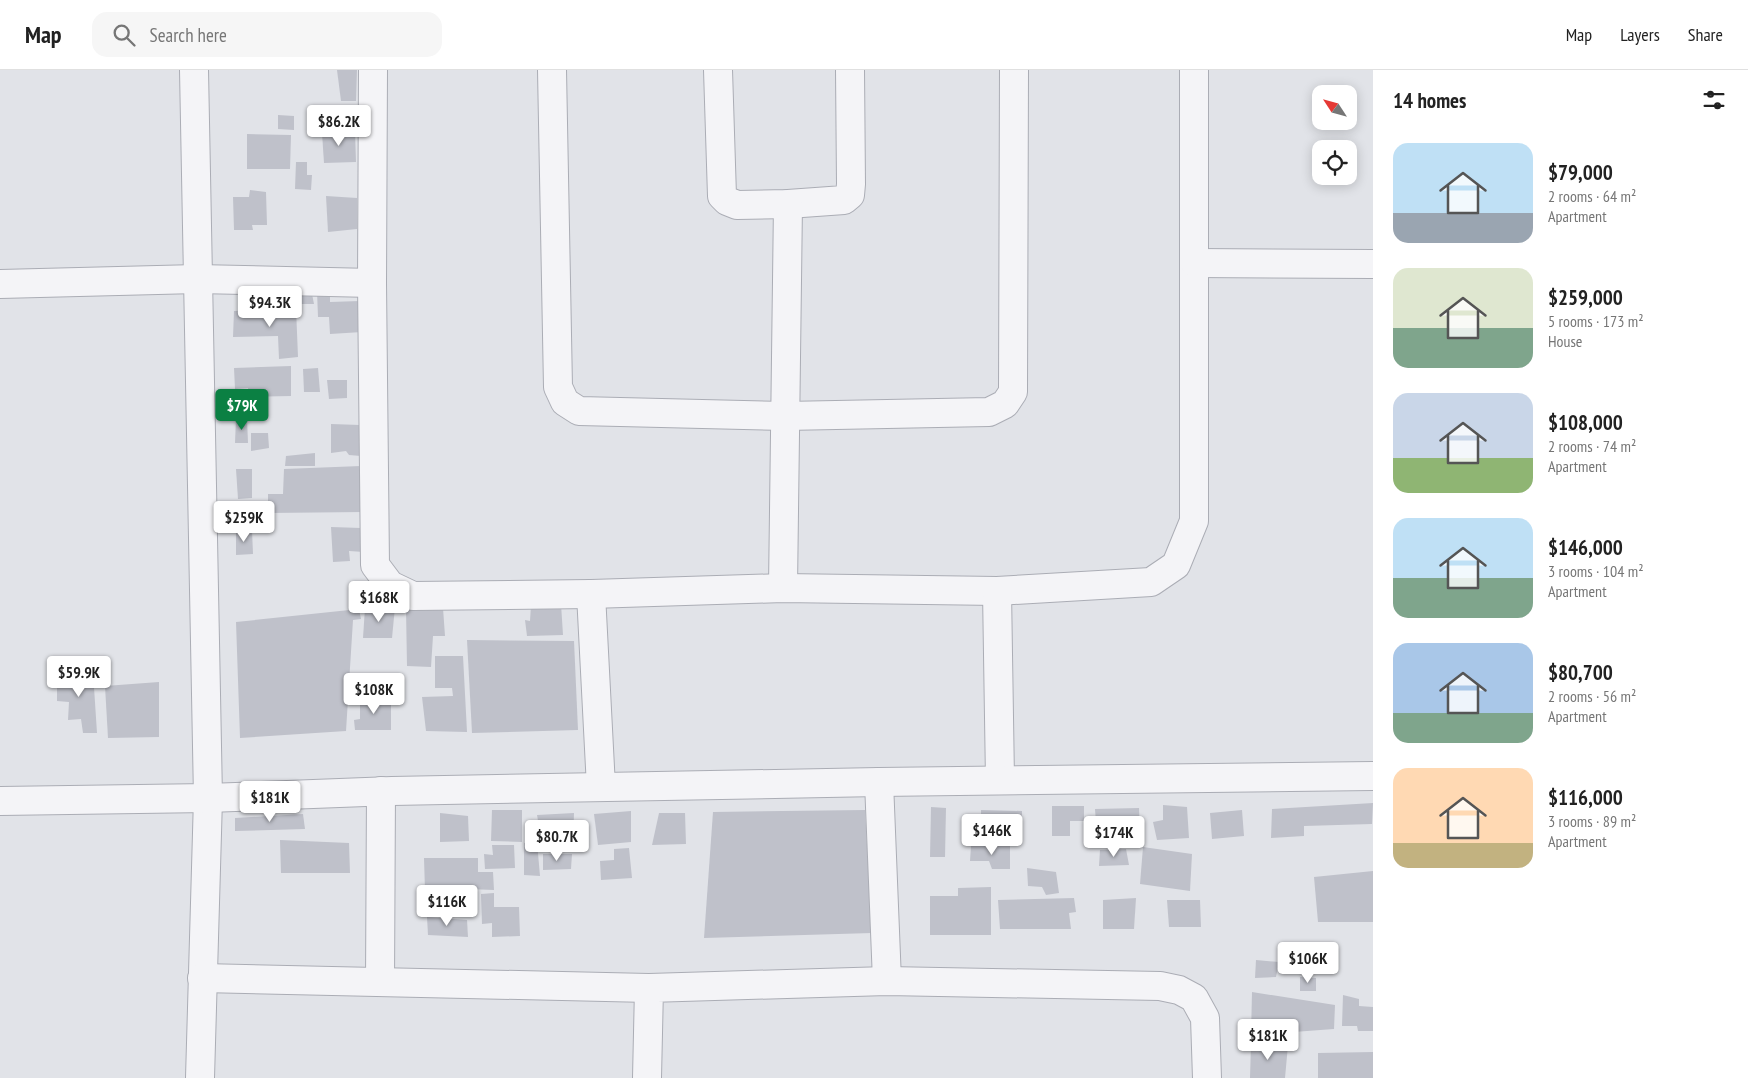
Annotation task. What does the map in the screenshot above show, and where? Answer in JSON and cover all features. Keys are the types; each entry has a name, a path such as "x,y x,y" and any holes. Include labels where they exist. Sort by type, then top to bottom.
{"street":[{"path":"194,70 208,798 200,1078"},
{"path":"373,70 372,283 375,565 390,585 413,596 591,594 784,588 997,591 1151,582 1176,565 1194,521 1194,70"},
{"path":"552,70 558,386 565,402 579,411 786,416 990,412 1005,404 1013,392 1014,70"},
{"path":"718,70 722,196 737,205 844,200 850,194 850,70"},
{"path":"784,588 788,204"},
{"path":"1195,263 1373,264"},
{"path":"0,284 198,278 372,283"},
{"path":"997,591 1000,780"},
{"path":"591,594 601,787"},
{"path":"0,801 208,798 381,791 1000,780 1373,776"},
{"path":"879,782 887,981"},
{"path":"380,982 381,791"},
{"path":"202,978 649,988 887,981 1160,986 1180,990 1194,998 1205,1018 1207,1078"},
{"path":"648,1078 649,988"}],"building":[{"path":"337,70 357,70 356,101 341,101"},
{"path":"278,115 294,116 294,130 278,129"},
{"path":"355,131 356,162 324,163 322,133"},
{"path":"247,134 291,135 290,169 247,169"},
{"path":"296,162 307,162 307,175 312,175 311,190 295,189"},
{"path":"250,190 266,192 267,225 252,225 253,230 234,230 233,197 249,197"},
{"path":"326,196 357,198 357,229 328,232"},
{"path":"311,289 314,304 280,304 279,291"},
{"path":"317,291 330,291 330,302 360,301 362,332 330,334 329,317 318,317"},
{"path":"296,308 298,357 279,359 278,336 233,337 234,311"},
{"path":"291,366 291,396 248,397 248,388 235,389 234,368"},
{"path":"318,368 320,392 304,392 303,369"},
{"path":"327,380 347,380 347,398 329,399"},
{"path":"236,418 247,418 248,443 235,443"},
{"path":"331,424 360,425 361,456 349,455 346,451 331,453"},
{"path":"251,433 268,433 269,448 251,451"},
{"path":"315,453 315,466 285,466 286,456"},
{"path":"361,466 363,512 268,513 268,494 283,494 284,469"},
{"path":"236,469 252,469 252,498 238,499"},
{"path":"331,527 361,528 364,552 349,551 350,561 333,562"},
{"path":"252,530 253,554 236,555 236,531"},
{"path":"561,604 563,635 527,636 525,620 530,621 531,605"},
{"path":"395,607 392,638 363,638 365,608"},
{"path":"443,608 445,636 433,636 431,667 407,666 406,609"},
{"path":"359,609 361,619 353,620 346,731 240,738 236,622"},
{"path":"467,640 574,641 578,730 472,733"},
{"path":"435,656 463,656 467,732 426,731 422,697 453,696 452,688 435,688"},
{"path":"93,672 97,733 83,733 81,719 68,720 69,702 57,701 57,673"},
{"path":"159,682 159,737 108,738 105,686"},
{"path":"360,698 391,698 391,730 355,730 354,720 360,719"},
{"path":"1373,803 1372,824 1304,826 1304,836 1271,838 1272,809"},
{"path":"1163,805 1187,807 1189,838 1157,840 1153,822 1163,820"},
{"path":"1052,806 1084,806 1084,821 1070,821 1070,836 1052,836"},
{"path":"931,807 946,808 945,857 930,857"},
{"path":"1139,808 1140,835 1097,837 1095,809"},
{"path":"492,810 522,810 522,842 491,841"},
{"path":"865,810 872,933 704,938 713,812"},
{"path":"981,810 1022,811 1022,826 981,825"},
{"path":"1242,810 1244,836 1212,839 1210,813"},
{"path":"631,811 631,842 598,845 594,814"},
{"path":"440,813 468,816 469,841 440,842"},
{"path":"574,813 573,843 542,843 537,815"},
{"path":"659,813 685,813 686,844 652,845"},
{"path":"303,814 305,829 235,831 235,818"},
{"path":"280,840 349,843 350,873 281,873"},
{"path":"537,842 540,876 524,875 524,843"},
{"path":"492,845 514,845 515,868 485,869 484,854 493,855"},
{"path":"1010,845 1010,869 992,869 989,861 970,861 971,846"},
{"path":"1143,847 1192,854 1190,891 1140,884"},
{"path":"629,848 632,878 601,880 600,861 614,860 614,849"},
{"path":"1126,849 1129,865 1099,866 1100,850"},
{"path":"543,854 572,854 571,869 543,870"},
{"path":"424,858 478,858 478,872 493,872 494,890 468,889 468,896 444,895 444,889 425,891"},
{"path":"1027,868 1056,872 1059,893 1046,895 1042,887 1028,886"},
{"path":"1373,871 1373,922 1318,922 1314,877"},
{"path":"991,887 991,935 930,935 930,896 958,896 958,888"},
{"path":"494,893 494,907 519,907 520,936 492,937 492,923 482,924 481,894"},
{"path":"1074,898 1076,912 1069,913 1071,929 1000,929 998,900"},
{"path":"1136,898 1134,929 1103,929 1103,900"},
{"path":"1167,900 1200,900 1201,927 1169,927"},
{"path":"427,917 467,920 468,937 428,935"},
{"path":"1256,960 1279,962 1276,977 1255,978"},
{"path":"1300,977 1316,978 1316,991 1300,991"},
{"path":"1252,992 1335,1005 1334,1029 1251,1035"},
{"path":"1343,995 1359,999 1359,1006 1373,1007 1373,1031 1358,1031 1357,1026 1342,1026"},
{"path":"1251,1044 1288,1045 1285,1078 1250,1078"},
{"path":"1373,1052 1373,1078 1318,1078 1318,1053"}]}
